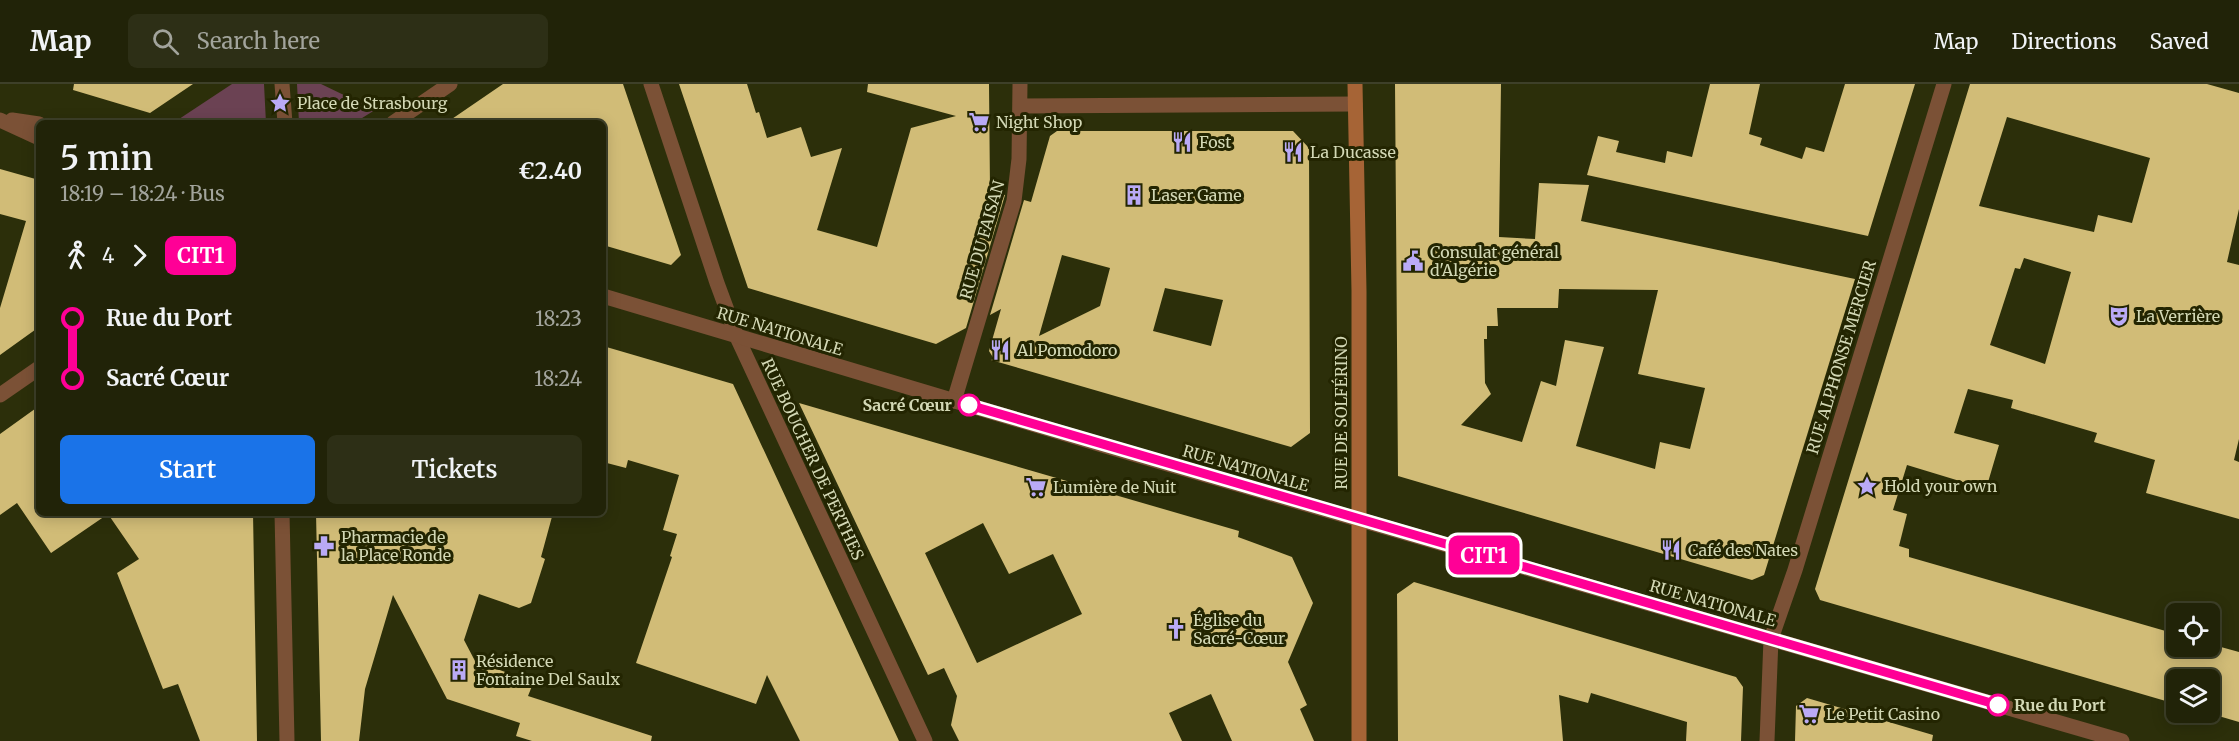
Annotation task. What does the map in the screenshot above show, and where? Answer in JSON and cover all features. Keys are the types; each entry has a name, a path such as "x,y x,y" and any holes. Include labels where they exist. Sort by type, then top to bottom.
{"main road":[{"name":"RUE DE SOLFÉRINO","path":"1355,84 1359,291 1359,741"}],"street":[{"path":"282,84 285,120"},
{"path":"397,120 450,84"},
{"name":"RUE BOUCHER DE PERTHES","path":"651,84 737,337 925,741"},
{"name":"RUE DU FAISAN","path":"954,401 1014,201 1019,159 1020,84"},
{"name":"RUE ALPHONSE MERCIER","path":"1767,741 1771,639 1795,570 1944,84"},
{"path":"1020,106 1355,104"},
{"path":"0,119 36,124"},
{"path":"0,119 36,137"},
{"name":"RUE NATIONALE","path":"606,297 1360,520 2122,741"},
{"path":"0,395 36,370"},
{"path":"282,516 287,741"}],"shaded area":[{"path":"232,84 264,84 266,120 178,120"},
{"path":"297,84 321,84 375,110 359,120 299,120"}],"building":[{"path":"74,84 193,84 150,113 73,90"},
{"path":"503,84 623,84 681,255 671,265 606,246 606,120 450,120"},
{"path":"679,84 747,84 767,138 801,127 811,157 842,148 817,230 877,247 911,128 956,116 867,92 868,84 989,84 990,190 1005,195 966,328 936,344 748,288"},
{"path":"1395,84 1501,84 1499,237 1535,239 1539,183 1589,185 1581,221 1855,279 1764,575 1752,580 1398,476","holes":["1559,289 1658,290 1638,374 1705,388 1690,449 1660,442 1655,469 1576,446 1604,347 1565,340 1556,386 1541,381 1522,442 1461,425 1491,394 1485,383 1484,339 1487,339 1487,326 1498,326 1497,308 1558,308"]},
{"path":"1710,84 1760,84 1749,134 1762,138 1760,145 1802,159 1806,147 1824,152 1845,84 1915,84 1868,236 1587,175 1598,136 1619,141 1616,152 1665,163 1667,151 1692,157"},
{"path":"1970,84 2207,84 2239,93 2239,209 2227,262 2239,265 2239,439 2234,460 2239,462 2239,519 2146,493 2155,460 2094,442 2097,433 2011,408 2013,400 1968,389 1954,433 1999,445 1986,489 1907,465 1893,510 1907,514 1899,546 1909,549 1909,557 2166,631 2166,657 2220,657 2220,647 2239,652 2239,722 2220,716 2220,669 2166,669 2166,701 1820,600 1815,589","holes":["2007,117 2150,158 2132,223 2098,215 2094,232 1979,206","2024,258 2071,272 2045,364 1990,345 2015,268 2020,269"]},
{"path":"1057,131 1293,131 1309,148 1310,433 1291,447 991,360 994,359 989,351 1001,309 990,315 1024,200 1031,202 1050,136","holes":["1062,255 1110,268 1100,306 1039,336","1165,288 1223,300 1211,346 1153,331"]},
{"path":"0,169 36,179 36,329 0,355 0,308 26,221 0,214"},
{"path":"606,347 733,384 899,741 800,741 767,675 756,704 636,663 672,557 670,556 677,534 663,530 679,475 628,460 626,468 606,463"},
{"path":"799,403 1239,531 1238,537 1292,557 1313,603 1288,662 1307,705 1300,709 1314,741 1232,741 1211,694 1169,713 1182,741 959,741 951,725 957,696 944,668 928,675","holes":["983,523 1009,574 1053,554 1082,614 977,663 925,553"]},
{"path":"36,408 36,516 105,516 51,553 17,503 0,515 0,434"},
{"path":"109,516 253,516 257,741 200,741 178,684 163,689 117,573 139,559"},
{"path":"316,516 552,516 541,557 545,559 531,603 519,608 479,594 464,640 475,661 522,678 521,682 532,686 528,696 652,736 651,741 532,741 516,736 520,723 447,699 393,595 365,689 359,741 321,741"},
{"path":"1414,582 1736,677 1743,687 1741,741 1686,741 1687,722 1591,693 1588,703 1559,695 1563,741 1398,741 1397,594"},
{"path":"1807,698 1933,735 1932,741 1795,741 1796,706"}],"bus line":[{"name":"CIT1","path":"969,405 1998,705"}],"place":[{"name":"Place de Strasbourg","path":"280,103"},
{"name":"Night Shop","path":"979,122"},
{"name":"Fost","path":"1182,142"},
{"name":"La Ducasse","path":"1293,152"},
{"name":"Laser Game","path":"1134,195"},
{"name":"Consulat général d'Algérie","path":"1413,261"},
{"name":"La Verrière","path":"2119,316"},
{"name":"Al Pomodoro","path":"1000,350"},
{"name":"Sacré Cœur","path":"969,405"},
{"name":"Hold your own","path":"1867,486"},
{"name":"Lumière de Nuit","path":"1036,487"},
{"name":"Pharmacie de la Place Ronde","path":"324,546"},
{"name":"Café des Nates","path":"1671,550"},
{"name":"Église du Sacré-Cœur","path":"1176,629"},
{"name":"Résidence Fontaine Del Saulx","path":"459,670"},
{"name":"Rue du Port","path":"1998,705"},
{"name":"Le Petit Casino","path":"1809,714"}]}
